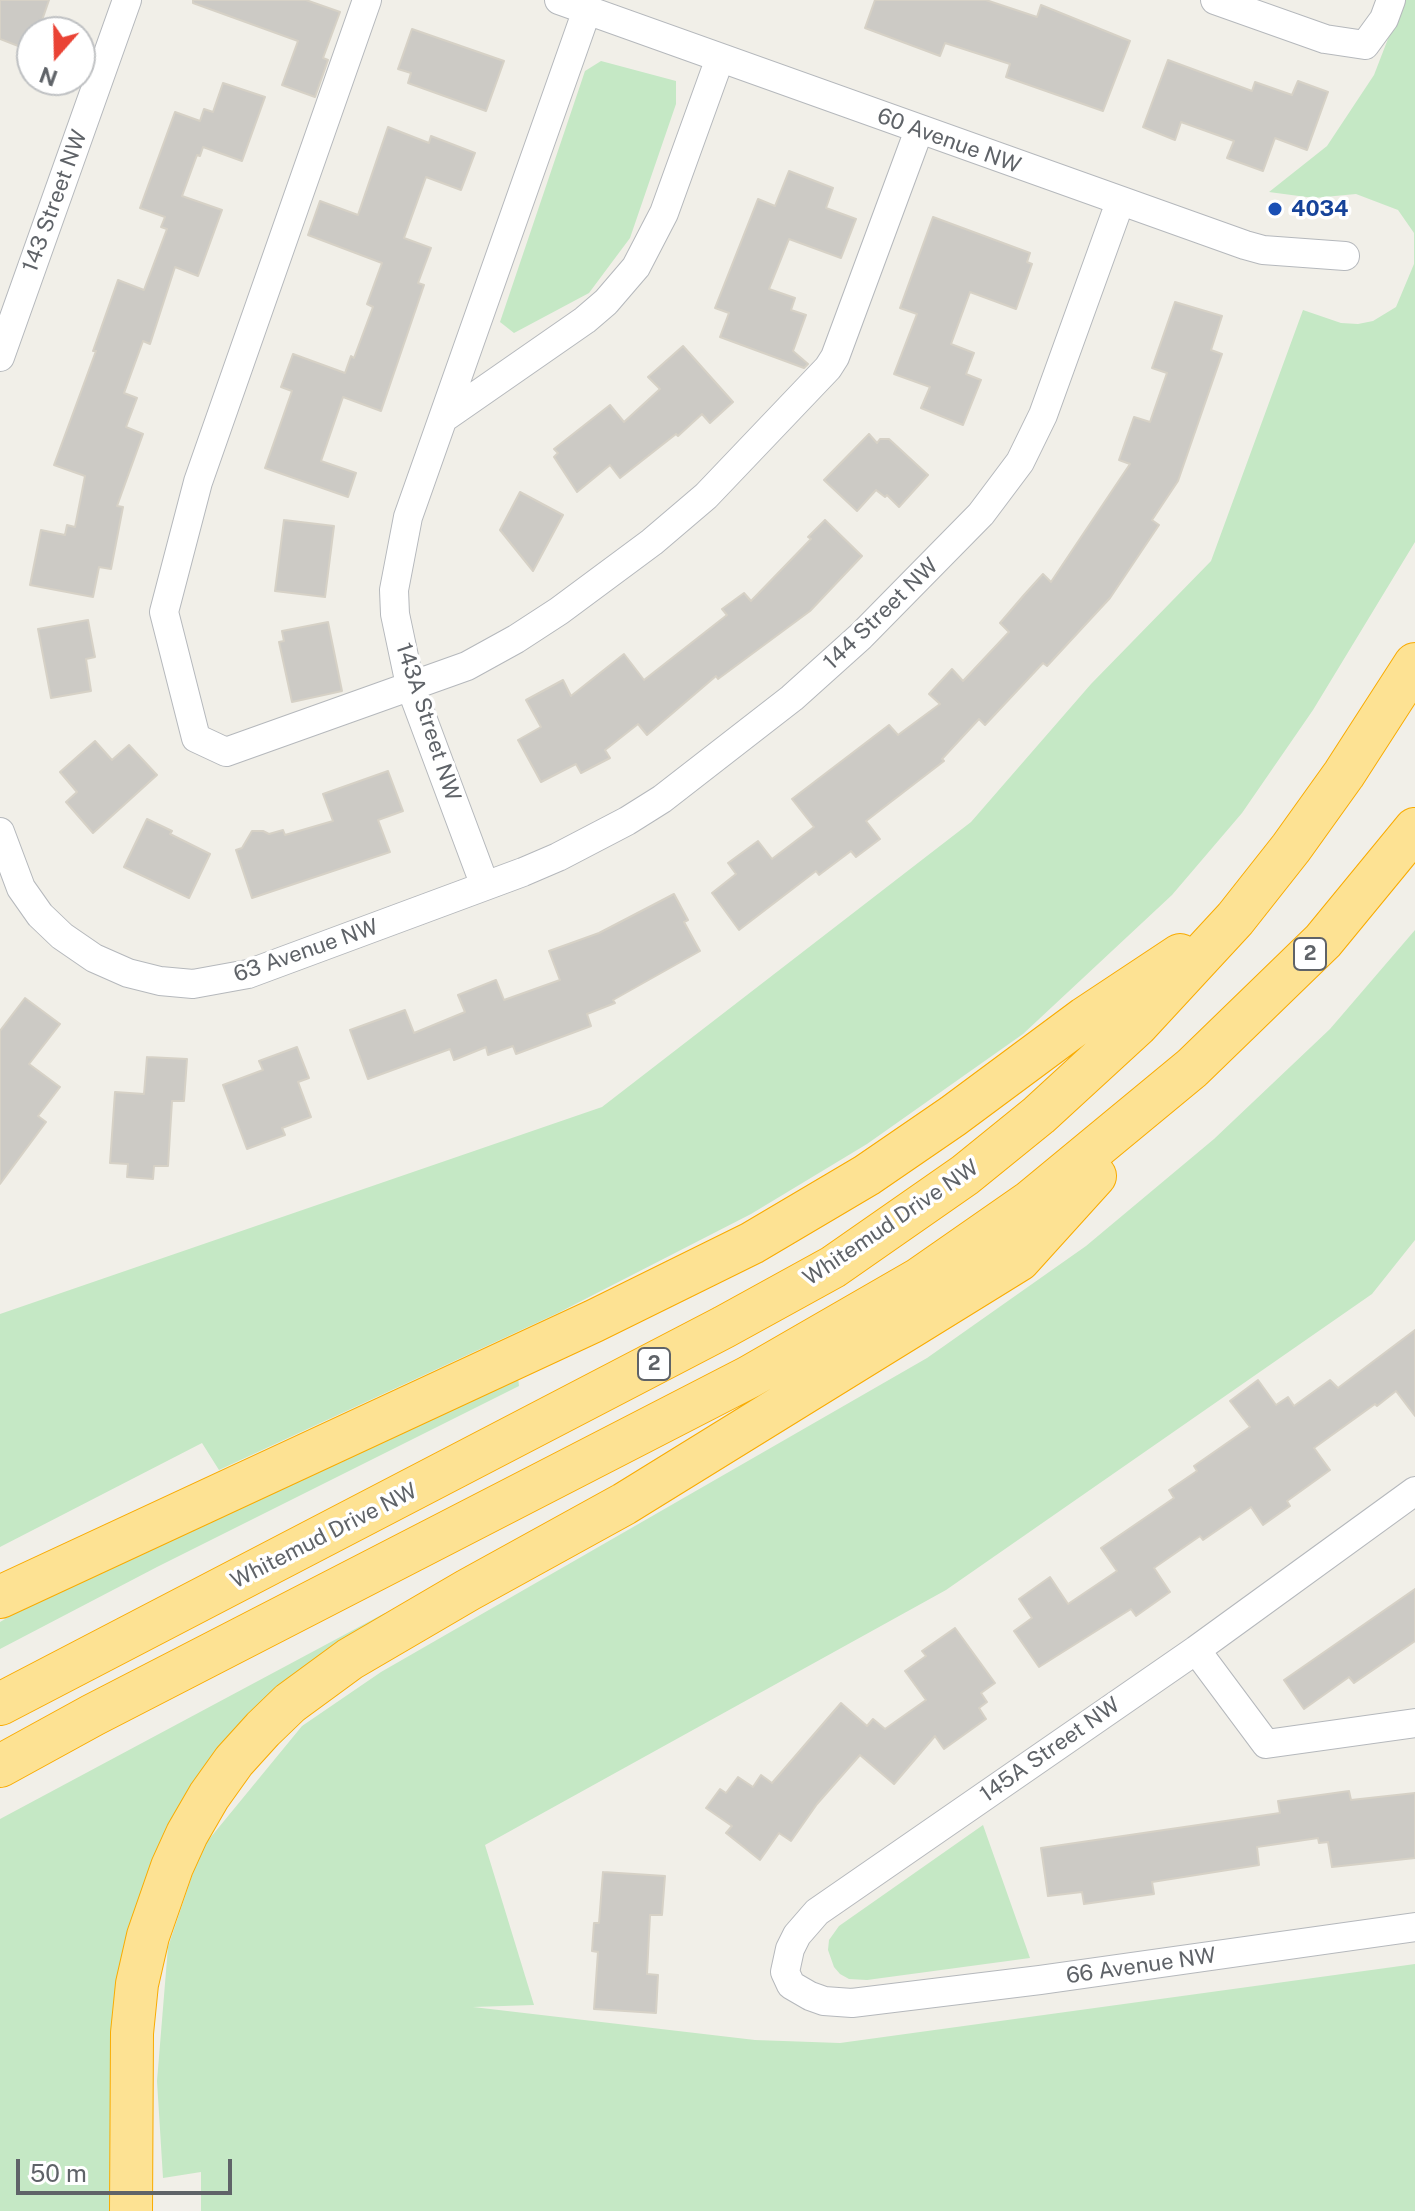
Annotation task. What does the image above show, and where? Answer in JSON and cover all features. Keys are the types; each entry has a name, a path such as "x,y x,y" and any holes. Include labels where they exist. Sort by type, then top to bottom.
{"highway":[{"name":"Whitemud Drive NW","path":"0,1704 477,1457 833,1267 965,1175 1039,1115 1137,1025 1235,919 1344,774 1415,664"},
{"name":"2","path":"0,1766 749,1377 919,1279 1031,1201 1192,1068 1323,941 1415,829"},
{"path":"0,1597 594,1321 752,1243 867,1175 1085,1018 1235,919"},
{"path":"131,2211 132,2033 137,1984 148,1936 163,1890 187,1834 217,1785 263,1729 300,1695 350,1659 624,1504 1019,1260 1192,1068"}],"street":[{"name":"143 Street NW","path":"0,357 127,0"},
{"path":"367,0 198,482 164,612 196,738 226,752 467,666 516,639 652,542 706,496 828,368 842,344 919,130"},
{"name":"60 Avenue NW","path":"559,0 1120,202 1263,250 1345,256"},
{"path":"1215,0 1325,39 1365,45 1384,19 1391,0"},
{"name":"143A Street NW","path":"485,886 410,685 395,614 396,567 408,517 587,10"},
{"path":"444,418 585,320 622,285 651,241 664,213 720,58"},
{"name":"144 Street NW","path":"485,886 584,844 662,799 792,698 861,636 964,534 1003,486 1031,441 1120,202"},
{"name":"63 Avenue NW","path":"0,832 21,888 40,915 62,936 94,958 128,973 160,981 193,984 248,974 485,886"},
{"name":"145A Street NW","path":"867,2001 824,2001 791,1985 785,1972 786,1964 790,1949 807,1923 830,1902 1196,1650 1415,1491"},
{"path":"1196,1650 1266,1744 1415,1723"},
{"name":"66 Avenue NW","path":"867,2001 1415,1927"}],"green space":[{"path":"1403,0 1415,0 1415,542 1313,710 1242,813 1172,895 1023,1034 867,1144 751,1214 558,1313 219,1470 202,1443 0,1547 0,1314 602,1107 971,822 1091,684 1211,561 1303,310 1341,323 1373,321 1396,307 1414,264 1414,233 1398,210 1356,194 1314,198 1269,192 1327,146 1374,75"},
{"path":"601,61 676,81 676,104 630,238 589,293 514,333 500,322 585,71"},
{"path":"1415,930 1415,1240 1372,1294 946,1590 485,1845 534,2005 473,2007 755,2040 840,2043 1415,1964 1415,2211 201,2211 201,2172 163,2178 157,2081 168,1947 201,1849 302,1726 381,1672 927,1358 1086,1246 1214,1139 1330,1029"},
{"path":"518,1378 519,1386 0,1649 0,1622 17,1612"},
{"path":"385,1613 389,1620 184,1803 112,2211 0,2211 0,1819"},
{"path":"983,1825 1030,1958 867,1980 849,1979 840,1974 828,1950 829,1940 839,1926"}],"building":[{"path":"0,0 49,0 44,16 16,16 16,45 0,39"},
{"path":"193,0 306,0 340,12 323,58 328,60 315,97 282,85 298,41 193,3"},
{"path":"875,0 986,0 1037,17 1041,5 1130,41 1103,111 1006,77 1010,64 945,43 940,56 865,28"},
{"path":"412,29 504,61 486,111 408,83 411,73 398,69"},
{"path":"1168,60 1252,91 1255,82 1292,95 1298,81 1328,92 1307,150 1275,138 1263,171 1227,158 1234,141 1181,122 1175,140 1143,127"},
{"path":"223,83 265,97 242,161 203,147 182,196 222,210 198,276 175,267 150,344 143,341 124,393 137,398 126,427 143,434 117,506 123,507 111,569 99,567 93,597 30,585 41,530 65,535 67,525 75,527 85,476 54,465 96,351 93,351 118,280 144,290 167,229 161,227 165,217 140,208 175,112 200,121 204,109 213,112"},
{"path":"388,127 429,143 431,136 475,153 461,190 426,177 404,238 431,248 418,283 424,285 381,411 343,397 321,461 356,473 348,497 265,468 292,391 281,387 293,354 345,373 351,356 354,358 373,307 367,304 382,263 308,235 320,201 358,215"},
{"path":"789,171 833,188 826,208 856,219 841,258 789,239 769,289 795,298 791,310 806,315 793,351 808,364 804,368 720,337 729,313 715,308 758,199 775,206"},
{"path":"933,217 1030,253 1027,262 1032,264 1016,309 970,292 951,344 974,353 966,374 981,380 963,425 921,408 930,387 894,374 917,314 900,308"},
{"path":"1175,302 1222,316 1211,350 1222,354 1178,481 1152,520 1159,525 1110,598 1047,666 1043,663 985,725 979,719 942,759 944,761 866,821 880,839 856,857 851,851 819,875 816,871 739,930 712,893 736,874 728,863 758,841 772,859 814,827 792,799 889,725 898,735 940,704 929,694 952,669 963,681 1009,632 1000,623 1024,595 1043,574 1051,582 1130,464 1119,460 1134,417 1150,422 1167,373 1152,368"},
{"path":"683,346 733,402 710,423 702,414 678,436 676,434 620,478 610,465 577,492 554,457 558,453 554,449 610,405 624,422 660,389 648,377"},
{"path":"869,434 877,443 880,439 889,439 928,475 899,507 887,495 885,497 876,490 857,511 824,480"},
{"path":"520,492 563,515 533,571 500,530"},
{"path":"284,520 334,526 325,597 275,591"},
{"path":"825,520 862,556 810,611 718,679 716,676 647,735 638,724 605,750 610,758 581,773 576,764 541,782 518,740 541,727 526,700 563,680 571,696 624,654 644,680 727,615 722,609 744,593 751,601 811,539 808,537"},
{"path":"88,620 95,657 86,659 91,691 51,698 38,629"},
{"path":"328,622 342,691 292,702 279,642 284,641 282,631"},
{"path":"95,741 112,760 129,745 157,775 93,833 66,802 77,792 60,772"},
{"path":"388,771 403,811 378,820 390,852 252,898 236,850 242,848 252,831 269,834 283,830 285,835 333,821 323,794"},
{"path":"147,819 210,854 189,898 124,867"},
{"path":"674,894 688,920 684,922 700,951 613,1000 615,1003 587,1014 591,1026 516,1054 513,1046 488,1055 486,1047 454,1060 450,1049 368,1079 350,1030 405,1010 414,1033 465,1012 458,995 496,980 504,1000 560,980 549,951 599,933"},
{"path":"25,998 60,1024 29,1064 60,1087 38,1116 46,1122 0,1184 0,1031"},
{"path":"297,1047 309,1078 298,1082 311,1117 282,1128 285,1135 247,1149 223,1085 263,1070 259,1061"},
{"path":"147,1057 187,1059 184,1101 172,1101 168,1166 154,1166 153,1179 127,1177 128,1164 110,1163 115,1092 144,1094"},
{"path":"1415,1330 1415,1416 1396,1391 1377,1406 1375,1404 1314,1448 1330,1470 1287,1501 1290,1506 1263,1525 1251,1507 1203,1540 1200,1536 1154,1568 1170,1592 1136,1616 1131,1609 1039,1667 1014,1631 1032,1618 1019,1599 1050,1577 1068,1604 1117,1571 1101,1548 1174,1498 1169,1490 1197,1471 1194,1466 1250,1427 1230,1401 1258,1380 1276,1405 1288,1397 1294,1406 1330,1380 1338,1388"},
{"path":"1415,1589 1415,1641 1354,1683 1349,1677 1304,1709 1284,1680"},
{"path":"955,1628 995,1683 981,1693 987,1702 979,1708 986,1719 944,1749 935,1736 894,1784 860,1755 817,1804 791,1841 779,1833 760,1860 726,1833 732,1826 706,1808 720,1789 726,1793 738,1777 753,1787 761,1775 772,1783 841,1703 867,1726 873,1719 885,1729 926,1700 905,1671 926,1656 922,1651"},
{"path":"1349,1791 1351,1800 1415,1793 1415,1858 1332,1867 1328,1842 1319,1843 1318,1838 1257,1847 1259,1865 1152,1882 1154,1894 1084,1904 1082,1892 1048,1896 1041,1848 1280,1813 1278,1801"},
{"path":"603,1872 665,1876 662,1915 650,1915 647,1974 658,1975 656,2013 594,2009 598,1952 592,1951 594,1923 599,1923"}],"place":[{"name":"4034","path":"1275,209"}]}
